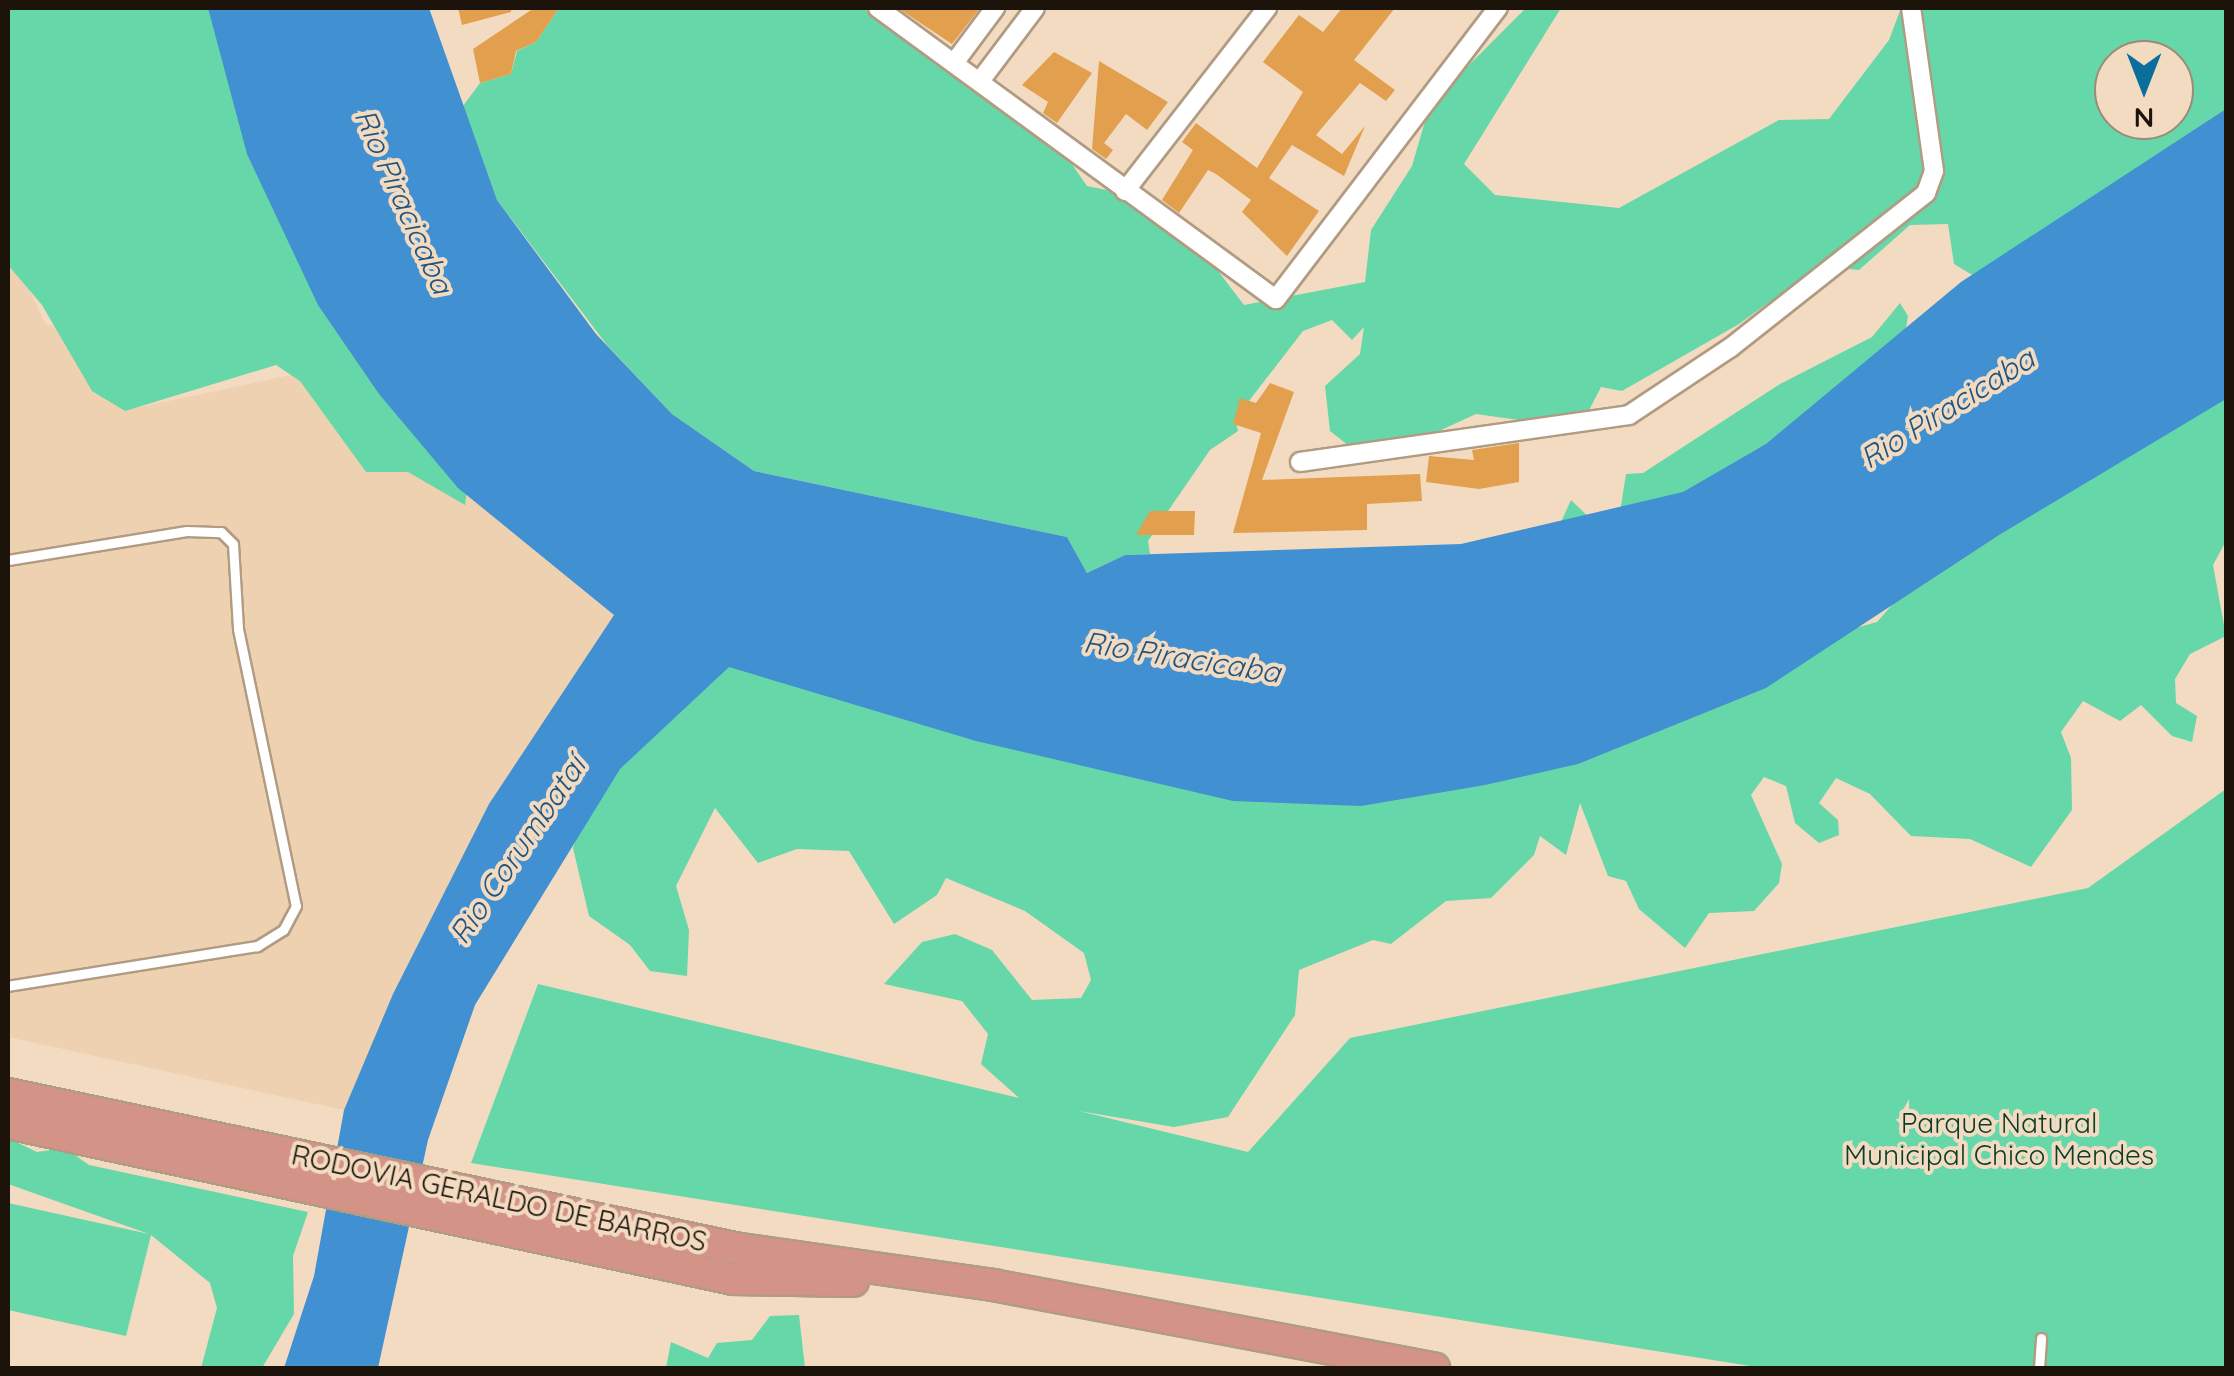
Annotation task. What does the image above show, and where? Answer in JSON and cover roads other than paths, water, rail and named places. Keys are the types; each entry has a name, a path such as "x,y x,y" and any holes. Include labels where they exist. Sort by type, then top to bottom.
{"highway":[{"name":"RODOVIA GERALDO DE BARROS","path":"8,1094 278,1167"},
{"name":"RODOVIA GERALDO DE BARROS","path":"8,1123 278,1167 445,1202 993,1285 1434,1368"}],"street":[{"path":"878,8 1276,299 1498,8"},
{"path":"954,63 995,8"},
{"path":"980,81 1034,8"},
{"path":"1125,191 1266,8"},
{"path":"1300,462 1628,414 1730,348 1926,194 1934,171 1911,8"}],"lane":[{"path":"8,560 187,531 221,532 233,544 242,648 296,906 283,930 257,946 8,986"},
{"path":"2039,1368 2042,1338"}],"water":[{"path":"208,8 429,8 497,200 596,334 672,414 754,471 1067,537 1087,573 1125,555 1461,544 1683,492 1766,444 1961,282 2179,140 2194,140 2194,130 2226,109 2226,399 1999,535 1766,688 1578,764 1485,785 1361,806 1233,801 976,741 729,667 620,769 475,1005 428,1140 378,1368 284,1368 314,1276 344,1110 393,994 489,804 614,615 458,488 379,394 318,305 247,154"}],"water label":[{"name":"Rio Piracicaba","path":"404,201"},
{"name":"Rio Piracicaba","path":"1947,408"},
{"name":"Rio Piracicaba","path":"1182,657"},
{"name":"Rio Corumbataí","path":"517,850"}],"park label":[{"name":"Parque Natural Municipal Chico Mendes","path":"1999,1139"}]}
